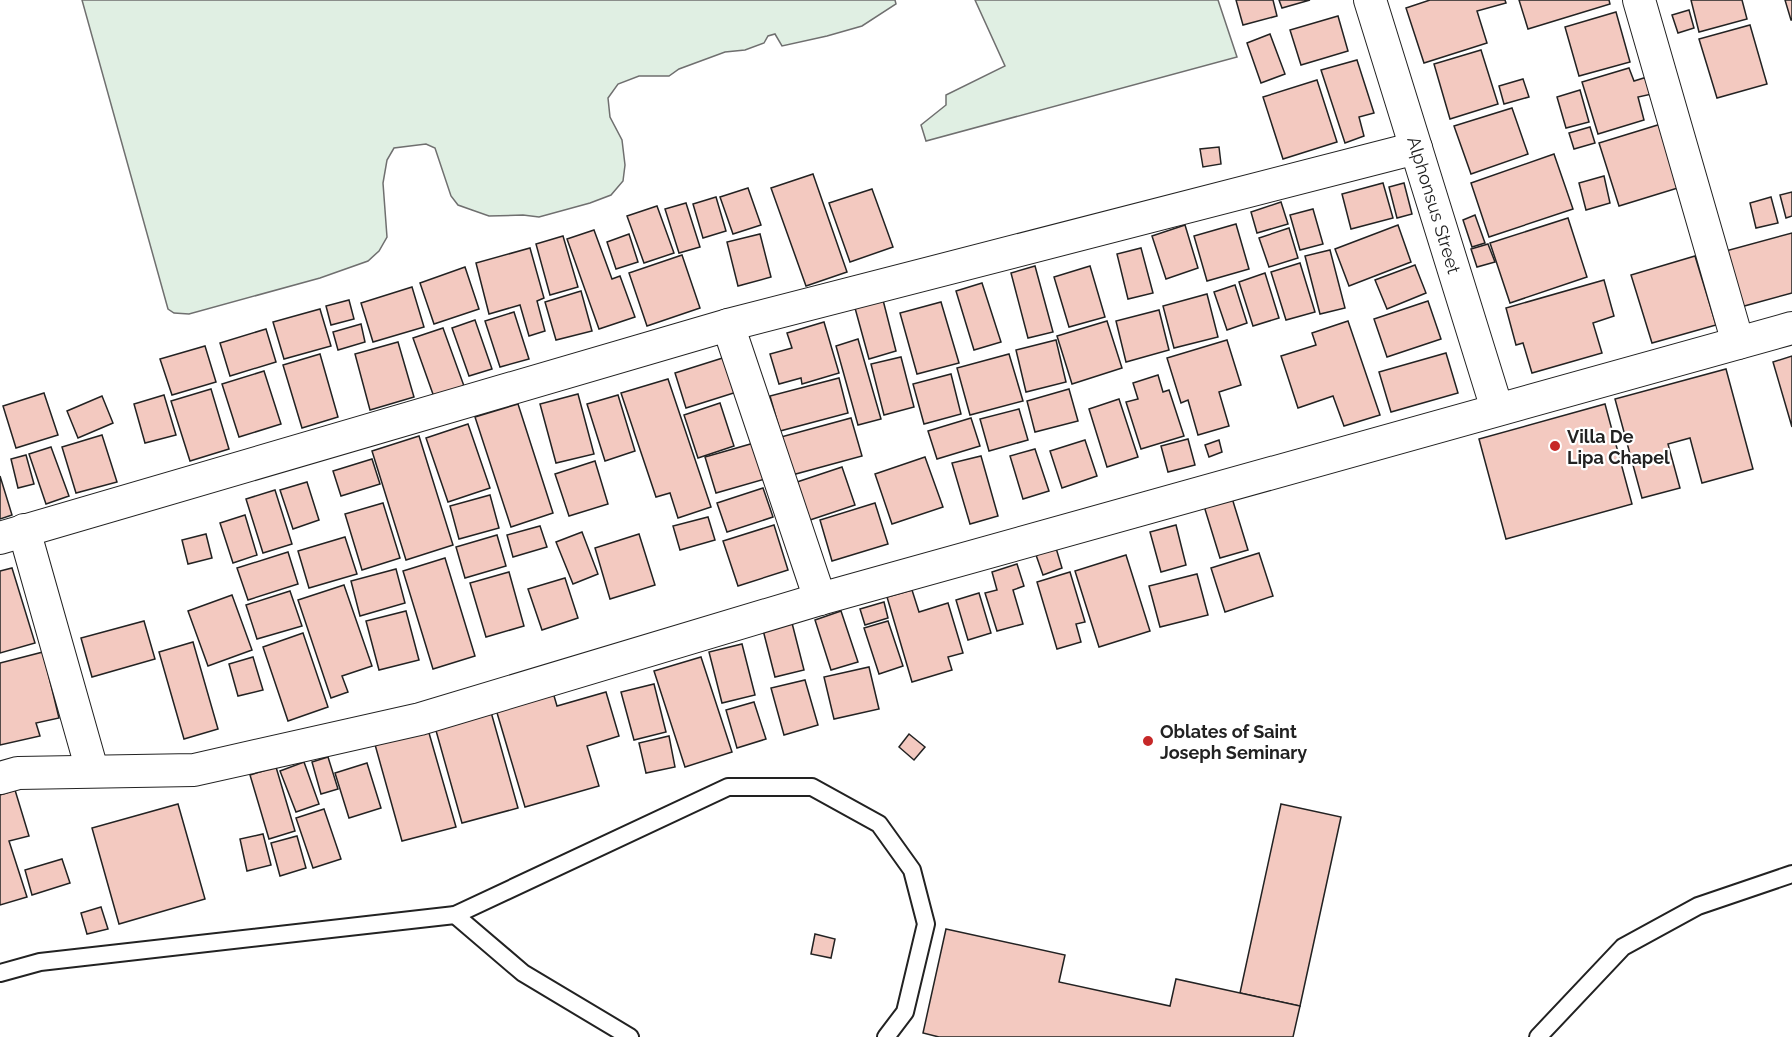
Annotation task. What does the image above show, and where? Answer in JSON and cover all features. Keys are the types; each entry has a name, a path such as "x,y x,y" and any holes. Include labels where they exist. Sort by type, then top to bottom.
{"street":[{"name":"Alphonsus Street","path":"1370,0 1497,409"},
{"path":"1639,0 1738,343"},
{"path":"92,770 12,534 728,325 1416,148"},
{"path":"728,325 820,599"},
{"path":"0,778 18,772 194,770 420,718 820,599 1792,327"}],"lane":[{"path":"0,973 40,962 454,915 728,787 812,787 879,824 912,870 926,924 905,1012 886,1037"},
{"path":"1538,1037 1623,947 1698,906 1792,874"},
{"path":"454,915 523,973 630,1037"}],"green space":[{"path":"82,0 895,0 896,4 862,26 782,46 775,34 768,36 764,43 745,50 725,52 679,69 669,76 639,76 618,84 608,98 610,117 622,140 625,165 623,181 611,195 590,203 539,217 489,216 458,205 451,196 435,148 426,144 394,148 387,160 383,183 387,237 379,251 368,261 320,278 189,314 174,313 168,309"},
{"path":"975,0 1218,0 1237,57 926,141 921,125 946,105 946,95 1005,66"}],"building":[{"path":"1236,0 1273,0 1277,16 1243,25"},
{"path":"1279,0 1310,0 1282,8"},
{"path":"1430,0 1505,0 1506,3 1477,11 1487,43 1424,63 1406,8"},
{"path":"1519,0 1609,0 1610,4 1528,29"},
{"path":"1691,0 1742,0 1747,19 1699,32"},
{"path":"1785,0 1792,0 1792,20 1791,20"},
{"path":"1689,10 1694,28 1678,33 1672,15"},
{"path":"1616,12 1630,62 1579,76 1565,27"},
{"path":"1338,16 1348,51 1301,65 1290,30"},
{"path":"1750,25 1767,84 1717,98 1699,39"},
{"path":"1270,34 1285,74 1261,83 1247,43"},
{"path":"1481,50 1498,104 1450,119 1434,64"},
{"path":"1357,60 1374,113 1359,117 1364,136 1345,143 1321,70"},
{"path":"1629,68 1634,81 1647,77 1652,94 1638,97 1644,120 1598,134 1582,82"},
{"path":"1523,79 1529,97 1504,104 1499,86"},
{"path":"1317,80 1337,142 1283,159 1263,97"},
{"path":"1580,90 1589,122 1566,128 1557,97"},
{"path":"1512,108 1528,154 1471,174 1454,126"},
{"path":"1661,124 1681,187 1619,206 1599,143"},
{"path":"1590,127 1595,143 1574,149 1569,133"},
{"path":"1219,147 1221,164 1203,167 1200,149"},
{"path":"1554,154 1573,209 1489,237 1471,183"},
{"path":"813,174 847,272 806,286 771,188"},
{"path":"1604,176 1610,203 1586,210 1579,183"},
{"path":"1383,183 1393,218 1351,229 1342,194"},
{"path":"1404,183 1412,214 1397,218 1389,187"},
{"path":"748,188 761,225 733,234 720,197"},
{"path":"872,189 893,247 850,262 829,203"},
{"path":"1792,192 1792,216 1786,218 1780,195"},
{"path":"716,197 726,231 703,238 693,204"},
{"path":"1771,197 1778,223 1756,228 1750,203"},
{"path":"1281,202 1288,224 1257,233 1251,212"},
{"path":"686,203 700,247 679,253 665,209"},
{"path":"657,206 674,253 644,263 627,216"},
{"path":"1313,209 1323,244 1300,250 1290,215"},
{"path":"1475,215 1485,243 1472,247 1463,220"},
{"path":"1568,218 1587,277 1510,303 1490,243"},
{"path":"1236,224 1249,269 1207,281 1194,236"},
{"path":"1185,225 1198,268 1166,279 1152,236"},
{"path":"1398,225 1411,262 1349,286 1335,249"},
{"path":"1289,228 1298,258 1269,267 1259,238"},
{"path":"594,230 612,279 620,276 635,317 599,329 567,239"},
{"path":"1792,233 1792,293 1737,308 1722,252"},
{"path":"629,234 638,262 616,269 607,242"},
{"path":"760,234 771,277 738,286 727,242"},
{"path":"563,236 578,287 550,295 536,244"},
{"path":"1488,244 1495,262 1477,267 1471,249"},
{"path":"530,248 544,298 537,301 545,331 529,336 520,305 489,314 476,263"},
{"path":"1141,248 1153,293 1128,299 1117,254"},
{"path":"1330,250 1345,308 1320,314 1305,256"},
{"path":"682,255 700,308 647,326 629,273"},
{"path":"1695,256 1716,325 1652,343 1631,275"},
{"path":"1300,263 1315,312 1286,320 1271,272"},
{"path":"1415,265 1426,293 1387,309 1375,280"},
{"path":"1035,266 1053,332 1028,338 1011,273"},
{"path":"1090,266 1105,317 1069,327 1054,277"},
{"path":"465,267 479,309 434,324 420,283"},
{"path":"1265,273 1279,318 1253,326 1239,282"},
{"path":"1604,280 1614,316 1593,323 1602,353 1532,373 1523,343 1516,345 1506,308"},
{"path":"982,283 1001,342 974,350 956,291"},
{"path":"1235,285 1247,323 1227,330 1214,292"},
{"path":"412,287 424,327 373,342 361,303"},
{"path":"581,291 592,331 556,340 545,302"},
{"path":"1207,294 1218,337 1174,348 1163,306"},
{"path":"349,300 354,319 331,325 326,306"},
{"path":"883,300 896,351 869,359 855,308"},
{"path":"1428,301 1441,339 1387,357 1374,319"},
{"path":"941,302 959,363 917,374 900,313"},
{"path":"320,309 331,346 284,359 273,322"},
{"path":"1159,310 1169,350 1126,362 1116,321"},
{"path":"514,312 529,359 500,367 485,321"},
{"path":"475,320 492,369 469,376 452,328"},
{"path":"1107,321 1122,368 1072,384 1057,336"},
{"path":"1348,321 1380,415 1344,426 1333,396 1298,408 1281,356 1316,345 1312,333"},
{"path":"824,322 839,373 802,384 801,378 779,384 770,354 792,348 787,333"},
{"path":"361,324 365,342 338,350 333,332"},
{"path":"443,328 464,386 434,397 413,338"},
{"path":"266,329 276,362 230,376 220,343"},
{"path":"858,339 881,419 858,425 836,346"},
{"path":"1056,340 1066,382 1026,392 1016,350"},
{"path":"1227,340 1241,385 1219,392 1229,426 1198,435 1188,400 1181,403 1167,358"},
{"path":"398,342 414,397 370,410 355,354"},
{"path":"205,346 216,382 172,395 160,359"},
{"path":"1446,353 1458,393 1391,412 1379,372"},
{"path":"320,354 338,417 302,428 283,365"},
{"path":"1009,354 1023,401 970,415 957,368"},
{"path":"729,356 740,391 686,408 675,373"},
{"path":"1792,356 1792,427 1773,362"},
{"path":"901,357 914,407 884,415 871,364"},
{"path":"1726,369 1753,469 1702,483 1690,438 1668,444 1680,488 1642,498 1615,399"},
{"path":"264,371 281,424 239,437 222,384"},
{"path":"951,374 961,414 924,424 913,384"},
{"path":"1158,375 1163,392 1169,390 1184,436 1141,449 1126,402 1138,399 1133,383"},
{"path":"839,378 848,413 780,431 770,396"},
{"path":"668,379 711,507 678,518 670,493 656,497 621,393"},
{"path":"211,389 229,449 190,461 171,401"},
{"path":"1069,389 1078,421 1035,432 1027,401"},
{"path":"44,393 58,435 16,448 3,406"},
{"path":"578,394 594,454 556,463 540,404"},
{"path":"164,395 176,435 145,443 134,404"},
{"path":"618,395 635,451 605,461 587,404"},
{"path":"102,396 113,423 78,438 67,411"},
{"path":"1119,399 1138,457 1107,467 1089,409"},
{"path":"720,403 734,446 698,458 684,415"},
{"path":"518,404 553,513 511,527 475,417"},
{"path":"1605,404 1632,504 1506,539 1479,439"},
{"path":"1019,409 1028,440 989,451 980,419"},
{"path":"851,418 862,456 792,475 781,437"},
{"path":"971,418 980,446 937,459 928,431"},
{"path":"468,424 490,488 448,502 426,438"},
{"path":"102,435 117,482 76,493 62,447"},
{"path":"419,436 453,545 406,560 372,451"},
{"path":"1188,439 1195,465 1168,472 1161,446"},
{"path":"1085,440 1097,476 1062,488 1050,451"},
{"path":"1219,440 1222,452 1209,457 1205,445"},
{"path":"754,443 765,479 716,493 705,457"},
{"path":"51,447 69,496 46,504 29,454"},
{"path":"1035,449 1049,491 1023,499 1010,456"},
{"path":"26,455 34,484 18,488 11,459"},
{"path":"981,456 998,516 970,524 952,463"},
{"path":"925,457 943,507 892,524 875,474"},
{"path":"372,459 380,484 341,496 333,471"},
{"path":"595,461 608,504 569,516 555,474"},
{"path":"842,467 855,505 807,521 794,483"},
{"path":"0,476 12,515 0,519"},
{"path":"307,482 319,520 293,529 280,490"},
{"path":"763,488 773,517 727,532 717,503"},
{"path":"275,490 292,544 263,553 246,499"},
{"path":"490,495 499,528 459,539 450,506"},
{"path":"1232,498 1248,550 1220,558 1204,506"},
{"path":"383,503 400,558 362,570 345,514"},
{"path":"875,503 888,544 832,561 820,520"},
{"path":"245,515 257,555 233,563 220,523"},
{"path":"708,517 715,540 680,550 673,526"},
{"path":"774,525 788,570 738,586 723,541"},
{"path":"1176,525 1186,565 1161,572 1150,532"},
{"path":"540,526 547,547 513,557 507,535"},
{"path":"582,532 598,574 573,584 556,542"},
{"path":"206,534 212,558 188,564 182,540"},
{"path":"639,534 655,585 610,599 595,548"},
{"path":"497,535 506,566 465,578 456,547"},
{"path":"345,537 357,574 309,588 298,551"},
{"path":"1056,548 1062,568 1043,575 1036,555"},
{"path":"288,552 298,584 248,600 237,568"},
{"path":"1259,553 1273,596 1225,612 1211,568"},
{"path":"1126,555 1150,631 1099,647 1075,571"},
{"path":"445,558 475,656 433,669 403,571"},
{"path":"1017,564 1024,586 1013,590 1023,624 997,631 985,593 997,590 992,572"},
{"path":"12,568 35,643 0,653 0,571"},
{"path":"396,569 405,603 360,616 351,581"},
{"path":"509,572 524,626 486,637 470,583"},
{"path":"1070,572 1085,622 1076,624 1081,642 1057,649 1037,582"},
{"path":"1197,574 1208,615 1160,627 1149,586"},
{"path":"565,578 578,618 542,630 528,589"},
{"path":"344,585 372,666 342,676 348,692 331,698 298,600"},
{"path":"912,590 919,612 948,603 963,653 948,657 952,670 912,682 887,597"},
{"path":"290,591 302,626 257,639 246,605"},
{"path":"979,593 991,633 968,640 956,600"},
{"path":"232,595 252,650 208,666 188,611"},
{"path":"884,602 888,618 865,625 860,609"},
{"path":"406,611 419,660 379,670 366,621"},
{"path":"841,611 858,662 831,670 815,620"},
{"path":"144,621 155,659 92,677 81,638"},
{"path":"888,621 903,666 879,674 864,628"},
{"path":"792,623 804,670 775,677 763,630"},
{"path":"303,633 328,707 288,721 263,647"},
{"path":"193,642 218,729 184,739 159,652"},
{"path":"742,644 755,695 722,703 709,652"},
{"path":"43,652 59,718 36,723 40,736 0,745 0,663"},
{"path":"253,657 263,690 238,696 229,664"},
{"path":"701,657 732,752 685,767 654,671"},
{"path":"869,667 879,709 834,719 824,677"},
{"path":"805,680 818,725 784,735 771,688"},
{"path":"654,684 666,732 634,740 621,692"},
{"path":"552,689 557,706 606,692 619,736 587,746 599,786 525,807 495,706"},
{"path":"754,702 766,739 737,748 726,710"},
{"path":"491,712 518,808 462,823 435,727"},
{"path":"427,726 456,827 402,841 374,741"},
{"path":"909,734 925,747 914,760 899,747"},
{"path":"669,736 675,767 646,773 639,743"},
{"path":"328,757 338,789 321,794 312,762"},
{"path":"304,762 319,804 296,812 280,771"},
{"path":"367,763 381,808 349,818 335,773"},
{"path":"276,767 295,831 269,839 250,775"},
{"path":"15,790 29,836 9,841 27,897 0,905 0,795"},
{"path":"178,804 205,899 119,924 92,828"},
{"path":"1281,804 1341,817 1300,1006 1240,993"},
{"path":"324,809 341,859 313,868 296,818"},
{"path":"263,834 271,865 247,871 240,839"},
{"path":"297,836 306,868 280,876 271,843"},
{"path":"62,859 70,883 32,895 25,870"},
{"path":"101,907 108,929 87,934 81,913"},
{"path":"946,929 1065,955 1059,982 1170,1006 1176,979 1300,1006 1293,1037 939,1037 923,1033"},
{"path":"815,934 835,939 831,958 811,954"}],"place":[{"name":"Villa De Lipa Chapel","path":"1555,446"},
{"name":"Oblates of Saint Joseph Seminary","path":"1148,741"}]}
